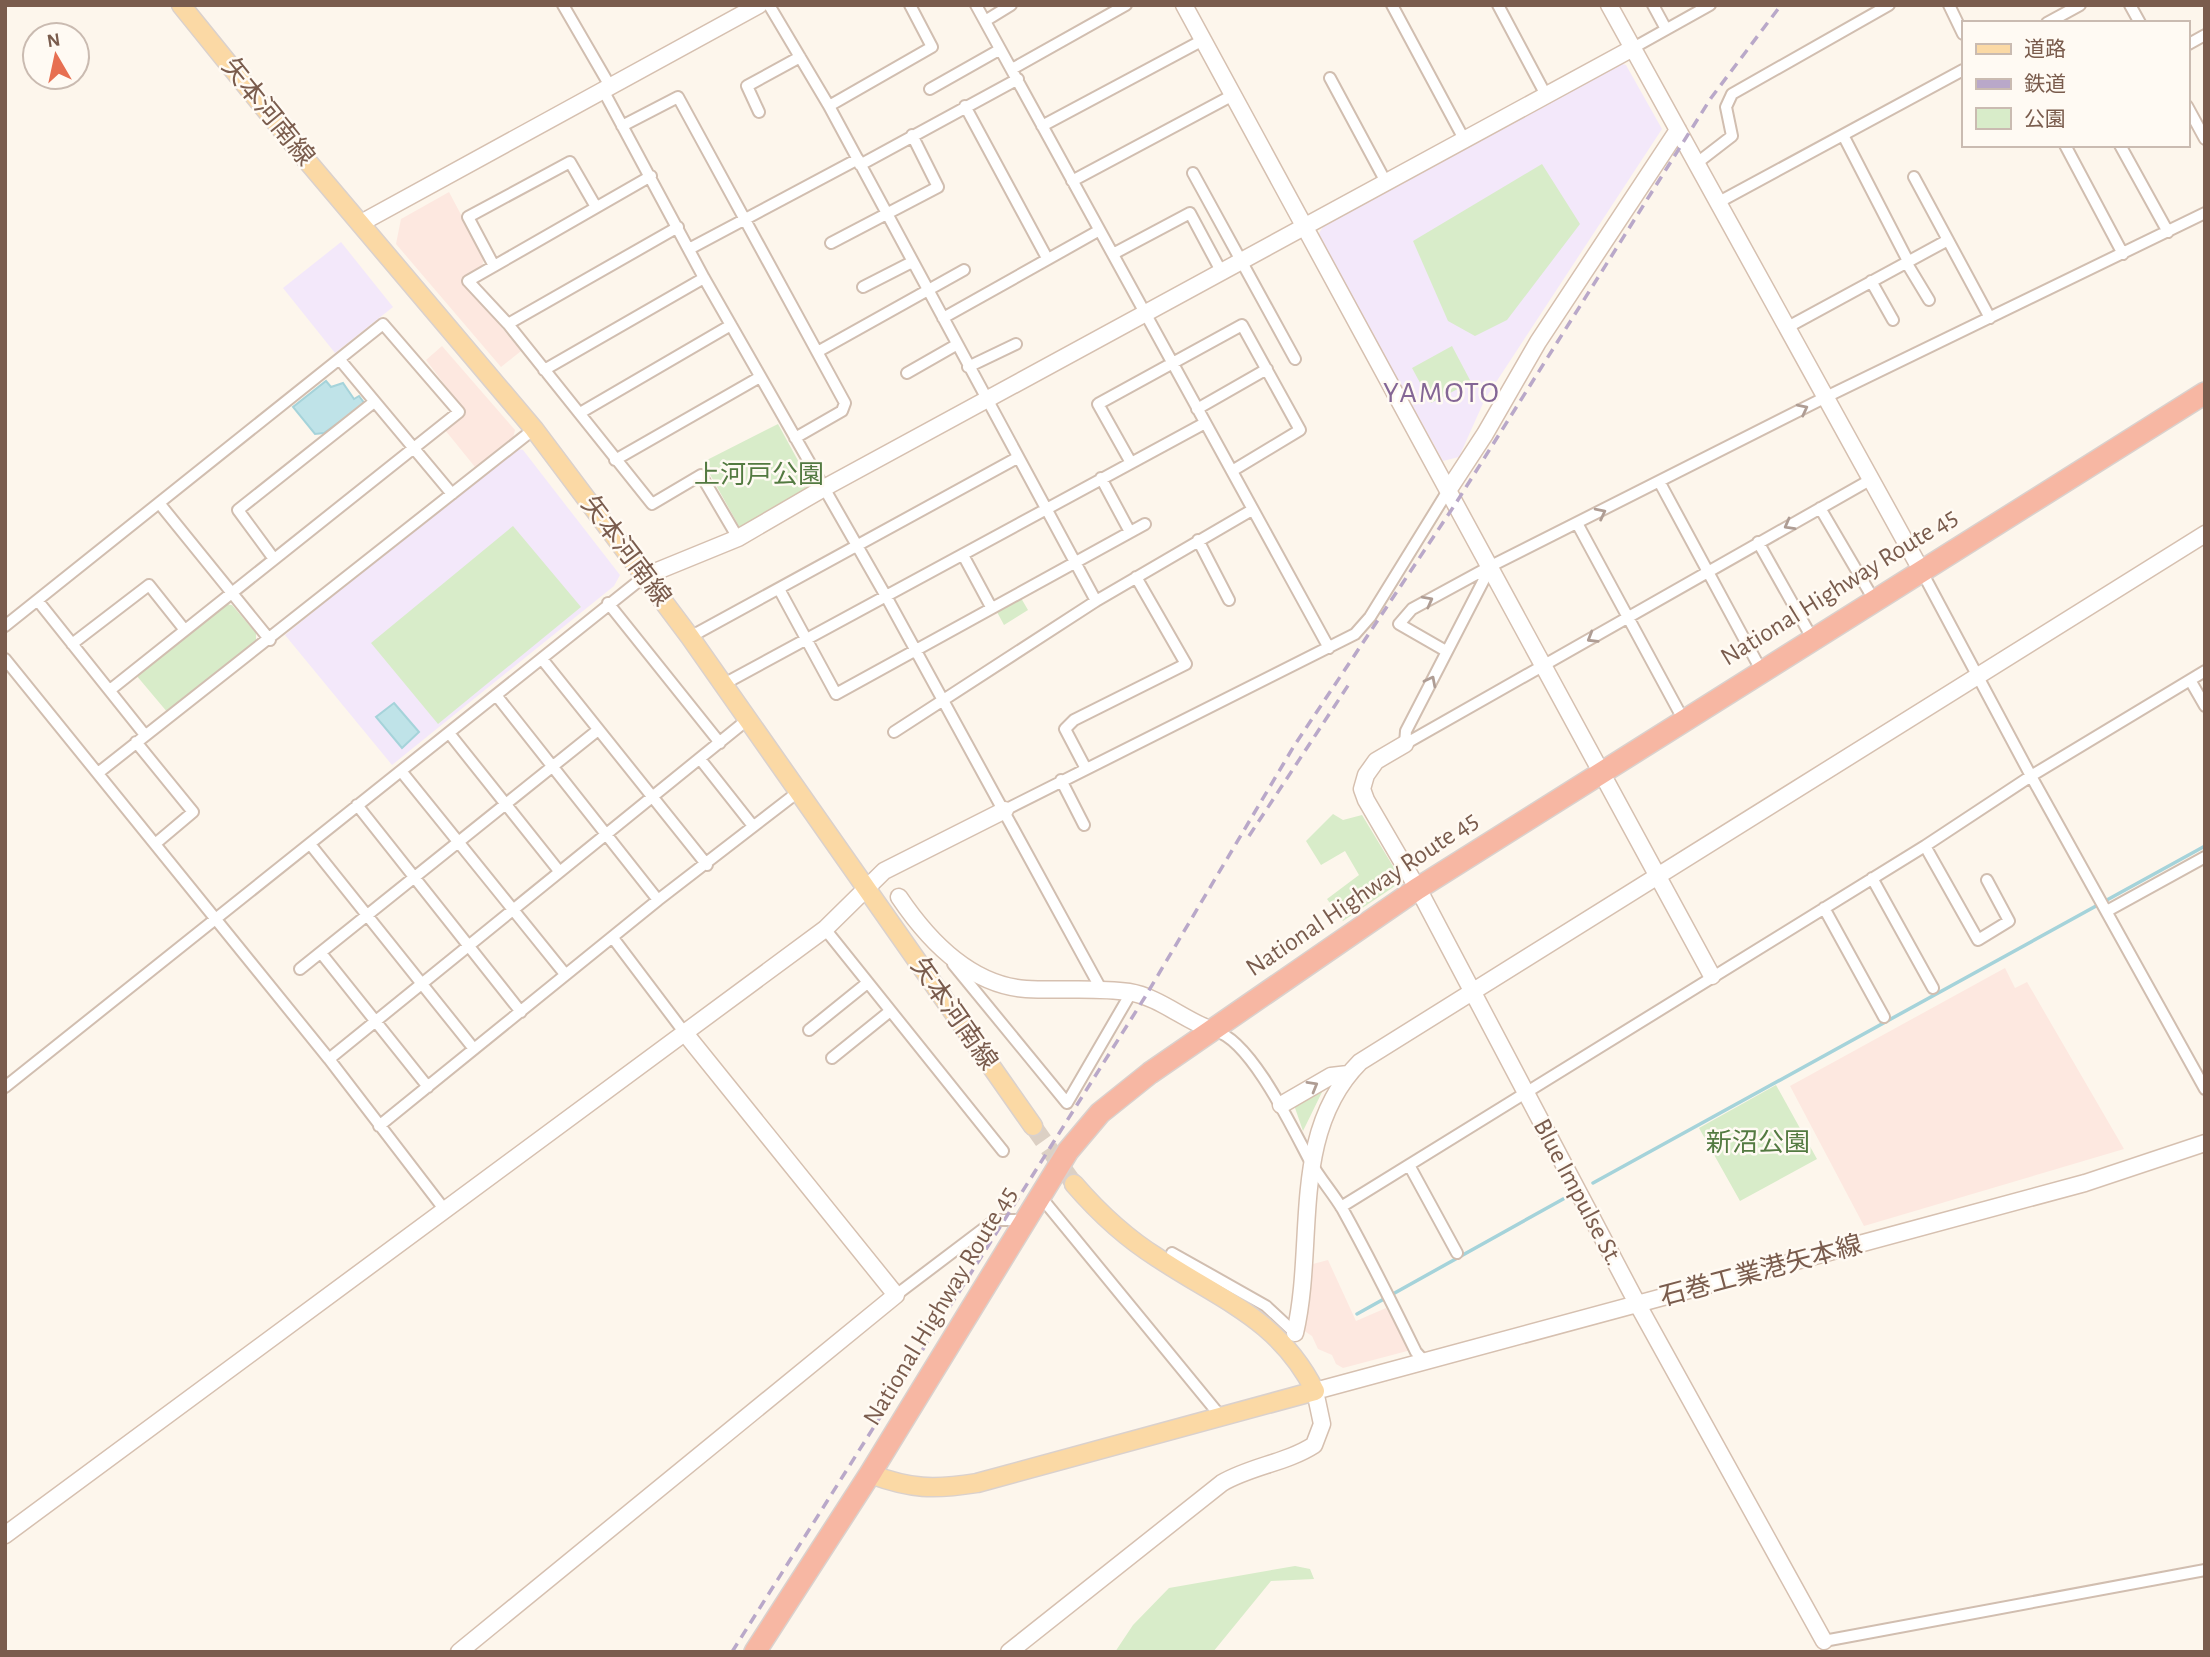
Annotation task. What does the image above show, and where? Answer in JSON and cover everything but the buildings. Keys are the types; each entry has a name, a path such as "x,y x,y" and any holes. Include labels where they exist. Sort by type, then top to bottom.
{"highway":[{"name":"National Highway Route 45","path":"755,1652 870,1474 1040,1196 1083,1130 1100,1113 1150,1073 1417,888 2205,393"}],"main road":[{"name":"矢本河南線","path":"181,5 534,429 690,637 1033,1126"},
{"path":"870,1474 916,1489 964,1485 1315,1391 1301,1363 1263,1324 1135,1243 1074,1184"}],"street":[{"path":"563,5 607,88 622,126 704,278 887,598 1101,989"},
{"path":"361,223 759,5"},
{"path":"769,5 829,106 1096,601"},
{"path":"829,106 932,47 910,5"},
{"path":"976,5 1098,231 1174,361 1197,409 1329,648"},
{"path":"985,21 1011,5"},
{"path":"689,250 965,106 1126,5"},
{"path":"1184,5 1712,976"},
{"path":"1392,5 1465,141"},
{"path":"1498,5 1547,97"},
{"path":"1609,5 2205,1089"},
{"path":"1653,5 1666,29"},
{"path":"5,1087 645,576 738,538 824,488 1547,97 1710,5"},
{"path":"1697,163 1732,136 1726,107 1731,94 1889,5"},
{"path":"1949,5 1962,32"},
{"path":"2051,21 2080,5"},
{"path":"2130,5 2139,21"},
{"path":"2189,44 2205,35"},
{"path":"1042,126 1203,40"},
{"path":"930,89 999,50"},
{"path":"759,113 747,86 800,57"},
{"path":"1719,202 1962,71"},
{"path":"1330,78 1387,184"},
{"path":"1072,181 1233,95"},
{"path":"622,126 678,97 747,220 845,403 842,411 795,438"},
{"path":"965,106 1047,258"},
{"path":"2189,110 2205,139"},
{"path":"5,1535 103,1466 444,1209 825,929 884,871 1085,767 1355,634 1370,617 1485,434 1538,342 1678,130"},
{"path":"831,243 938,187 912,135"},
{"path":"1843,135 1928,300"},
{"path":"2066,147 2123,254"},
{"path":"2121,147 2168,232"},
{"path":"494,266 468,217 569,162 596,207"},
{"path":"1193,173 1295,359"},
{"path":"651,176 468,281 508,324 652,504 701,475 738,538"},
{"path":"1914,177 1990,318"},
{"path":"1113,254 1190,213 1222,271"},
{"path":"1446,651 1399,624 1412,609 1491,566 1578,525 1826,397 2205,213"},
{"path":"508,324 678,227"},
{"path":"943,318 1098,231"},
{"path":"1788,327 1948,240"},
{"path":"863,287 912,262"},
{"path":"819,351 964,270"},
{"path":"544,370 704,278"},
{"path":"1871,281 1893,320"},
{"path":"5,625 383,324 459,412 110,690"},
{"path":"580,413 731,325"},
{"path":"1130,461 1098,404 1242,325 1300,430 1232,471"},
{"path":"968,367 1016,344"},
{"path":"907,373 956,345"},
{"path":"340,360 452,494"},
{"path":"1197,409 1266,369"},
{"path":"615,460 760,377"},
{"path":"274,559 238,510 374,402"},
{"path":"722,685 805,637 887,598 1130,461 1205,423"},
{"path":"98,773 270,640 534,429"},
{"path":"690,637 1017,458"},
{"path":"1101,478 1130,532"},
{"path":"1405,744 1545,667 1708,570 1870,480"},
{"path":"1660,483 1761,670"},
{"path":"159,503 270,640"},
{"path":"1820,508 1874,600"},
{"path":"894,732 1096,601 1252,510"},
{"path":"779,589 836,694 914,648 1145,524"},
{"path":"1578,525 1683,719"},
{"path":"1295,1333 1305,1272 1311,1164 1320,1123 1348,1074 1374,1051 1658,877 2205,534"},
{"path":"1198,540 1229,600"},
{"path":"1758,542 1812,638"},
{"path":"963,555 991,607"},
{"path":"1405,744 1406,731 1491,566"},
{"path":"1085,767 1065,729 1074,720 1186,664 1136,577"},
{"path":"72,644 149,585 184,629"},
{"path":"38,601 110,690 140,738 193,812 155,844"},
{"path":"608,603 720,743"},
{"path":"5,659 329,1059 444,1209"},
{"path":"542,659 707,865"},
{"path":"1341,1207 1925,846 2031,776 2205,671"},
{"path":"2190,680 2205,706"},
{"path":"496,695 658,900"},
{"path":"329,1059 605,832 747,720"},
{"path":"300,969 598,730"},
{"path":"449,733 559,871"},
{"name":"Blue Impulse St.","path":"1405,744 1384,755 1371,767 1362,789 1366,800 1417,888 1638,1305 1824,1641"},
{"path":"700,759 753,827"},
{"path":"401,771 565,974"},
{"path":"1060,780 1084,825"},
{"path":"379,1126 565,974 798,792"},
{"path":"357,805 521,1012"},
{"path":"310,844 423,981 474,1049"},
{"path":"1925,846 1979,940 2009,921 1987,880"},
{"path":"2104,905 2205,857"},
{"path":"1872,878 1933,988"},
{"path":"899,897 917,923 1066,1103 1130,993"},
{"path":"1824,908 1884,1017"},
{"path":"825,929 866,984 1003,1151"},
{"path":"613,938 684,1032 896,1295"},
{"path":"940,948 980,975 1022,988 1101,989 1145,996 1212,1030 1226,1033 1281,1105 1311,1164 1341,1207 1416,1352 1424,1361"},
{"path":"321,953 428,1087"},
{"path":"809,1030 866,984"},
{"path":"832,1058 889,1012"},
{"path":"1281,1105 1331,1076 1348,1074"},
{"name":"石巻工業港矢本線","path":"1315,1391 2085,1183 2205,1143"},
{"path":"1409,1165 1457,1253"},
{"path":"1040,1196 1222,1418"},
{"path":"459,1652 896,1295 995,1220 1025,1220"},
{"path":"1172,1253 1266,1306 1295,1333"},
{"path":"1009,1652 1222,1483 1257,1467 1293,1457 1314,1445 1322,1424 1315,1391"},
{"path":"1824,1641 2205,1570"}],"shaded area":[{"path":"1616,62 1626,65 1662,129 1485,399 1459,457 1443,461 1318,235 1324,225"},
{"path":"449,192 484,258 482,266 461,279 521,351 501,367 396,244 401,219"},
{"path":"341,242 393,307 335,353 283,288"},
{"path":"442,346 515,430 513,438 475,467 445,430 466,413 426,360"},
{"path":"513,448 523,450 620,575 614,586 392,765 285,635"},
{"path":"2005,968 2015,988 2027,982 2124,1149 1864,1226 1790,1086"},
{"path":"1328,1260 1356,1321 1386,1308 1411,1350 1343,1368 1336,1364 1332,1355 1318,1349 1312,1336 1303,1330 1313,1264"}],"green space":[{"path":"1542,164 1580,224 1507,320 1475,336 1448,321 1413,241"},
{"path":"1452,346 1471,382 1431,403 1412,368"},
{"name":"上河戸公園","path":"778,424 813,488 740,528 703,462"},
{"path":"513,526 581,607 438,724 371,643"},
{"path":"1021,598 1028,610 1004,625 997,612"},
{"path":"224,604 232,605 256,633 256,642 168,713 136,675"},
{"path":"1333,814 1343,820 1362,815 1399,876 1398,884 1343,921 1327,899 1359,875 1345,851 1321,865 1306,841"},
{"name":"新沼公園","path":"1776,1085 1817,1159 1740,1201 1699,1128"},
{"path":"1323,1090 1303,1131 1294,1105"},
{"path":"1295,1566 1310,1569 1314,1579 1271,1581 1213,1652 1115,1652 1133,1625 1169,1588"}],"water":[{"path":"326,381 331,387 343,383 354,399 359,396 365,404 324,433 315,434 293,407"},
{"path":"394,703 419,732 402,748 376,717"}],"waterway":[{"path":"1593,1183 2205,846"},
{"path":"1357,1314 1565,1198"}],"tunnel":[{"path":"1033,1126 1074,1184"}],"railway":[{"path":"732,1652 1145,997 1294,746 1456,503 1711,98 1781,5"},
{"path":"1249,836 1351,681"}],"district":[{"name":"YAMOTO","path":"1442,393"}]}
